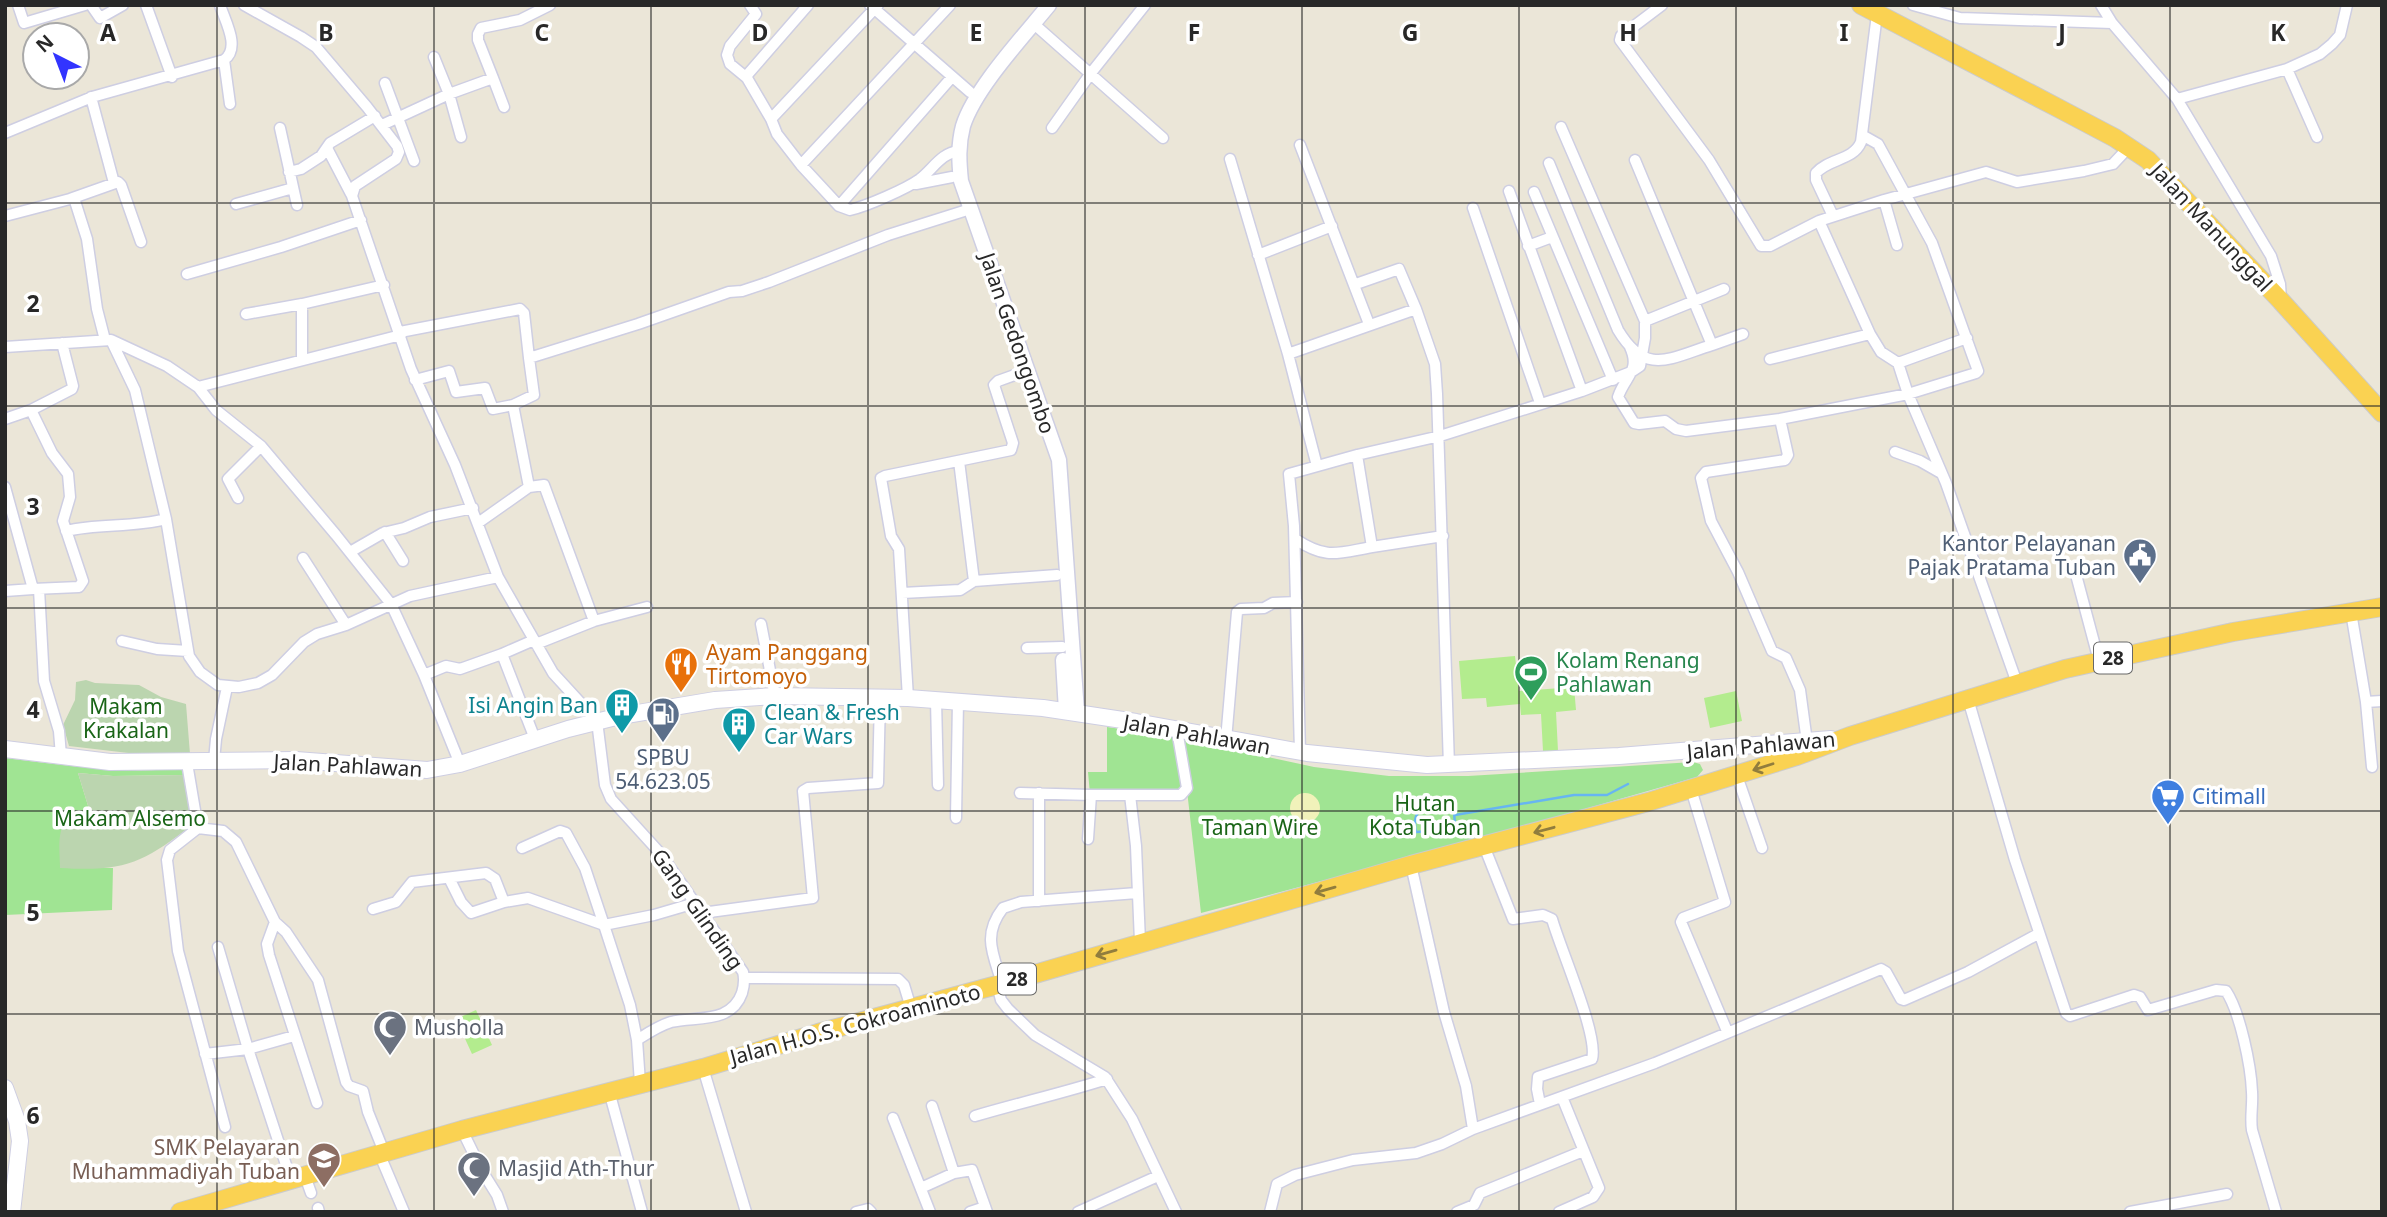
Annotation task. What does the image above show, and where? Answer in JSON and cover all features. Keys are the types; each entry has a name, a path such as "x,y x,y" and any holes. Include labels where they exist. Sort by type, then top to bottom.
{"highway":[{"name":"Jalan Manunggal","path":"1869,9 2060,108 2129,147 2159,170 2382,413"},
{"name":"Jalan Pahlawan","path":"1850,736 2017,683 2099,661 2233,632 2382,607"},
{"name":"Jalan H.O.S. Cokroaminoto","path":"180,1212 302,1183 381,1153 462,1130 703,1068 1412,865 1737,776 1850,736"}],"main road":[{"name":"Jalan Pahlawan","path":"5,749 110,762 296,760 418,770 460,764 597,721 715,700 775,695 908,698 1071,712 1300,752 1449,766 1807,742 1850,736"},
{"path":"5,1087 17,1121 20,1141 12,1212"}],"street":[{"path":"18,5 24,23 85,5"},
{"path":"91,5 100,18 123,5"},
{"path":"146,5 172,76"},
{"path":"5,133 91,97 224,60 231,54 232,43 220,5"},
{"path":"244,5 311,43 379,121 397,146 398,156 355,186 351,194"},
{"path":"503,107 478,34 481,28 520,20 550,5"},
{"path":"750,5 756,14 730,46 727,55 730,64 747,78 777,134 839,206 854,209 909,185 955,151"},
{"path":"747,78 807,5"},
{"path":"801,165 950,5"},
{"name":"Jalan Gedongombo","path":"1038,5 970,92 956,123 952,177 1020,373 1059,460 1071,712"},
{"name":"Jalan Gedongombo","path":"1049,5 973,104 955,151 961,181 1039,416 1053,474 1062,647 1071,712"},
{"path":"1052,128 1145,5"},
{"path":"1662,5 1621,36 1620,40 1709,160 1761,246 1770,246 1833,216 1986,172 2017,181 2084,170 2113,164 2129,147"},
{"path":"1913,5 1960,18 2112,23"},
{"path":"2101,5 2112,23 2177,99 2271,256 2280,284 2281,301"},
{"path":"2177,99 2287,69 2320,54 2340,35 2347,5"},
{"path":"771,119 874,7 970,92"},
{"path":"1833,216 1816,180 1816,173 1825,164 1854,153 1861,142 1869,9"},
{"path":"1034,24 1163,138"},
{"path":"434,57 449,94 461,138"},
{"path":"224,60 230,104"},
{"path":"2287,69 2317,137"},
{"path":"839,206 952,77"},
{"path":"289,172 301,169 321,156 338,138 493,78"},
{"path":"386,83 414,161"},
{"path":"91,97 114,183"},
{"path":"1300,752 1295,539 1288,475 1357,455 1440,436 1582,391 1639,367 1645,321 1561,127"},
{"path":"279,128 297,205"},
{"path":"1630,347 1635,363 1620,390 1618,400 1630,419 1639,424 1665,421 1676,429 1686,430 1780,419 1908,394 1978,372 1932,243 1877,142 1862,135"},
{"path":"1300,145 1356,284 1369,324"},
{"path":"327,148 351,194 415,380 473,508 498,577 557,679 597,721"},
{"path":"1230,159 1288,354 1317,466"},
{"path":"1635,160 1712,345"},
{"path":"1549,163 1618,330 1630,347 1642,357 1665,361 1743,334"},
{"path":"909,185 952,177"},
{"path":"5,216 74,198 118,182 141,242"},
{"path":"236,204 293,188"},
{"path":"1509,191 1582,391"},
{"path":"1534,192 1613,380"},
{"path":"74,198 87,239 97,309 108,340 135,390 166,519 188,651 191,661 200,672 211,681 228,687 264,680 309,638 346,625 391,604 431,591 498,577"},
{"path":"1884,200 1897,245"},
{"path":"1473,208 1541,403"},
{"path":"529,358 729,292 742,291 769,282 888,235 964,211"},
{"path":"187,274 361,220"},
{"path":"1819,221 1870,334 1881,352 1898,363 2017,683"},
{"path":"1258,255 1332,226"},
{"path":"1528,246 1552,237"},
{"path":"1356,284 1399,270 1435,364 1440,436 1449,766"},
{"path":"246,314 384,285"},
{"path":"1645,321 1724,289"},
{"path":"302,304 302,359"},
{"path":"198,387 400,334 520,309 524,313 534,395 513,405 493,409 484,387 456,391 449,371 415,380"},
{"path":"1288,354 1416,309"},
{"path":"1770,359 1870,334"},
{"path":"1898,363 1967,338"},
{"path":"5,347 108,340 167,366 198,387 216,410 261,446 391,604 424,675 460,764"},
{"path":"5,419 65,394 73,387 62,342"},
{"path":"908,698 899,549 891,536 881,478 1012,448 1013,443 994,385 1020,373"},
{"path":"513,405 529,488"},
{"path":"5,591 79,587 83,584 62,521 70,497 68,474 52,453 31,410"},
{"path":"1780,419 1788,455 1785,460 1706,472 1701,478 1711,520 1738,572 1772,651 1786,658 1800,690 1807,742"},
{"path":"239,498 228,479 261,446"},
{"path":"1895,452 1920,461 1941,474"},
{"path":"1357,455 1372,547"},
{"path":"959,461 974,582"},
{"path":"478,523 529,488 541,484 547,489 594,621"},
{"path":"6,491 36,589 44,681 60,731 61,756"},
{"path":"350,552 385,532 404,528 430,517 473,508"},
{"path":"66,531 89,526 146,524 166,519"},
{"path":"385,532 402,561"},
{"path":"1295,539 1315,551 1329,555 1443,536"},
{"path":"303,558 346,625"},
{"path":"2075,571 2099,661"},
{"path":"902,593 960,590 974,582 1057,575"},
{"path":"1226,740 1237,612 1241,609 1264,608 1273,603 1297,602"},
{"path":"424,675 446,666 460,668 594,621 646,607"},
{"path":"2351,612 2367,702 2372,767"},
{"path":"761,624 775,695"},
{"path":"122,641 157,649 188,651"},
{"path":"1027,648 1062,647"},
{"path":"502,654 535,739"},
{"path":"1231,685 1243,685"},
{"path":"214,761 216,739 228,687"},
{"path":"1286,688 1299,687"},
{"path":"702,913 813,898 803,791 808,788 878,784 880,698"},
{"path":"1968,699 2038,934 2065,1011 2070,1016 2134,995 2140,997 2148,1010 2216,990 2227,990 2237,1016 2249,1067 2253,1095 2250,1118 2252,1130 2276,1212"},
{"path":"936,700 938,785"},
{"path":"956,818 958,701"},
{"path":"2367,702 2382,701"},
{"name":"Gang Glinding","path":"597,721 608,793 660,853 741,967 745,978 740,998 724,1015 660,1026 637,1040"},
{"path":"1020,793 1176,795 1186,790 1177,730"},
{"path":"187,763 198,828"},
{"path":"1737,776 1762,848"},
{"path":"1691,789 1725,902 1684,918 1681,922 1727,1031"},
{"path":"1039,793 1039,901"},
{"path":"1088,839 1091,795"},
{"path":"1130,795 1136,846 1140,943"},
{"path":"225,1126 178,951 167,860 170,850 198,828 223,831 236,842 275,922 286,932 318,980 346,1082 349,1086 363,1091 381,1153 404,1212"},
{"path":"522,848 559,831 566,833 585,868 630,1004 637,1040 640,1083"},
{"path":"1484,846 1513,919 1547,915 1552,919 1584,1009 1593,1051 1592,1059 1538,1077 1540,1104"},
{"path":"1412,865 1444,1012 1466,1086 1473,1129"},
{"path":"373,909 396,902 412,882 489,874 496,881 504,902"},
{"path":"449,878 461,902 471,913 504,902 528,898 604,925 654,915 695,902"},
{"path":"1137,893 1011,903 1003,908 992,925 989,939 1002,1000 1008,1009 1035,1035 1068,1052 1107,1079 1132,1119 1177,1212"},
{"path":"275,922 267,944 317,1103"},
{"path":"1270,1212 1277,1184 1295,1175 1353,1160 1416,1153 1473,1129 1655,1063 1881,969 1885,970 1901,999 1905,1000 1968,972 2038,934"},
{"path":"218,947 248,1049 302,1183"},
{"path":"745,978 898,979 904,985 911,1008"},
{"path":"205,1054 248,1049 294,1036"},
{"path":"703,1068 746,1212"},
{"path":"975,1116 1035,1099 1053,1097 1107,1079"},
{"path":"609,1091 642,1212"},
{"path":"1559,1212 1593,1197 1599,1188 1562,1097"},
{"path":"932,1105 954,1173"},
{"path":"893,1118 930,1212"},
{"path":"462,1130 497,1195 503,1212"},
{"path":"1457,1212 1474,1205 1480,1193 1583,1151"},
{"path":"921,1188 954,1173 972,1170 986,1209 970,1212"},
{"path":"1079,1212 1158,1176"},
{"path":"2130,1212 2227,1194"},
{"path":"856,1212 868,1209 871,1212"}],"green space":[{"name":"Kolam Renang Pahlawan","path":"1515,656 1519,691 1574,687 1576,710 1556,712 1558,751 1543,751 1541,714 1521,715 1520,704 1487,707 1486,698 1462,699 1459,661"},
{"name":"Makam Krakalan","path":"86,680 95,683 139,685 161,697 186,704 190,754 137,754 69,746 63,725 75,700 76,682"},
{"path":"1736,691 1742,721 1710,728 1704,698"},
{"path":"1107,727 1175,737 1183,790 1090,794 1088,772 1107,772"},
{"name":"Taman Wire","path":"1181,738 1314,767 1389,776 1468,776 1693,762 1700,764 1703,770 1697,777 1472,841 1201,913"},
{"path":"5,758 116,770 183,768 184,775 113,776 78,773 89,809 69,818 61,834 60,867 113,868 112,910 5,915"},
{"name":"Makam Alsemo","path":"78,773 113,776 184,775 194,824 160,848 132,862 101,868 60,868 60,842 64,823 68,818 89,809"},
{"path":"476,1010 492,1045 472,1054 456,1019"}],"sand":[{"path":"1305,793 1316,797 1320,808 1316,819 1305,823 1294,819 1290,808 1294,797"}],"waterway":[{"path":"1455,815 1574,795 1607,795 1628,784"},
{"path":"1438,802 1454,812 1455,825 1447,830 1416,832 1416,815 1426,804 1438,802"}],"place":[{"name":"Kantor Pelayanan Pajak Pratama Tuban","path":"2140,585"},
{"name":"Ayam Panggang Tirtomoyo","path":"681,694"},
{"name":"Kolam Renang Pahlawan","path":"1531,702"},
{"name":"Isi Angin Ban","path":"622,735"},
{"name":"SPBU 54.623.05","path":"663,744"},
{"name":"Clean & Fresh Car Wars","path":"739,754"},
{"name":"Citimall","path":"2168,826"},
{"name":"Musholla","path":"390,1057"},
{"name":"SMK Pelayaran Muhammadiyah Tuban","path":"324,1189"},
{"name":"Masjid Ath-Thur","path":"474,1198"}],"park label":[{"name":"Hutan Kota Tuban","path":"1425,815"}]}
